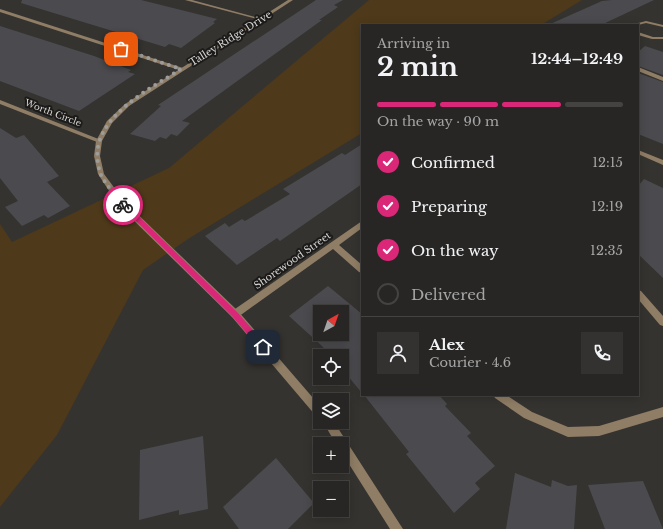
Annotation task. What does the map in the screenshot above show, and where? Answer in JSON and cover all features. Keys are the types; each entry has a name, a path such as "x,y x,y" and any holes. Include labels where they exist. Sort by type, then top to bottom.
{"street":[{"path":"188,0 261,19"},
{"name":"Talley Ridge Drive","path":"290,0 127,105 109,122 99,141 97,156 101,174 122,204 235,314 313,405"},
{"path":"0,10 181,69"},
{"path":"637,24 646,22 663,26"},
{"path":"639,34 652,38 663,38"},
{"path":"639,69 663,78"},
{"name":"Worth Circle","path":"0,102 99,141"},
{"path":"639,152 663,163"},
{"name":"Shorewood Street","path":"235,314 361,225"},
{"path":"334,245 361,269"},
{"path":"639,294 663,322"},
{"path":"500,396 528,415 568,432 599,431 663,412"},
{"path":"333,429 397,529"}],"shaded area":[{"path":"369,0 582,0 543,24 361,24 361,134 188,239 143,270 57,435 0,507 0,224 12,242 169,168"}],"building":[{"path":"22,0 141,0 217,19 213,22 215,23 181,48 169,44 165,47 21,3"},
{"path":"316,0 343,0 334,5 338,7 319,20 322,20 182,121 190,123 177,136 171,134 166,139 160,137 155,141 130,134 161,106 158,105"},
{"path":"654,0 603,24 550,24 602,1"},
{"path":"0,26 94,56 131,70 128,72 135,74 79,111 0,81"},
{"path":"645,46 663,52 663,75 639,66 639,51"},
{"path":"639,73 663,82 663,144 639,134"},
{"path":"0,128 16,138 24,135 59,176 47,182 70,206 48,218 44,215 22,226 5,207 18,201 0,178"},
{"path":"361,145 361,185 280,241 277,238 237,265 205,236 225,223 229,227 242,219 245,221 290,194 283,189 342,153 345,155"},
{"path":"644,179 663,188 663,278 639,255 639,185"},
{"path":"328,286 361,313 361,392 349,377 349,349 325,349 316,341 349,341 349,305 313,305 313,338 289,316"},
{"path":"365,396 440,396 447,404 445,406 471,433 467,436 495,466 475,483 480,489 454,513 406,454 409,452"},
{"path":"203,436 208,509 179,515 179,510 139,520 140,450"},
{"path":"276,458 313,502 313,504 288,529 239,529 223,507"},
{"path":"515,473 551,487 552,480 568,486 577,485 574,529 506,529"},
{"path":"643,481 663,529 605,529 588,485"}],"way so far":[{"path":"121,49 181,69 127,105 109,122 99,141 97,156 101,174 123,205"}],"route":[{"path":"123,205 235,314 263,347"}]}
